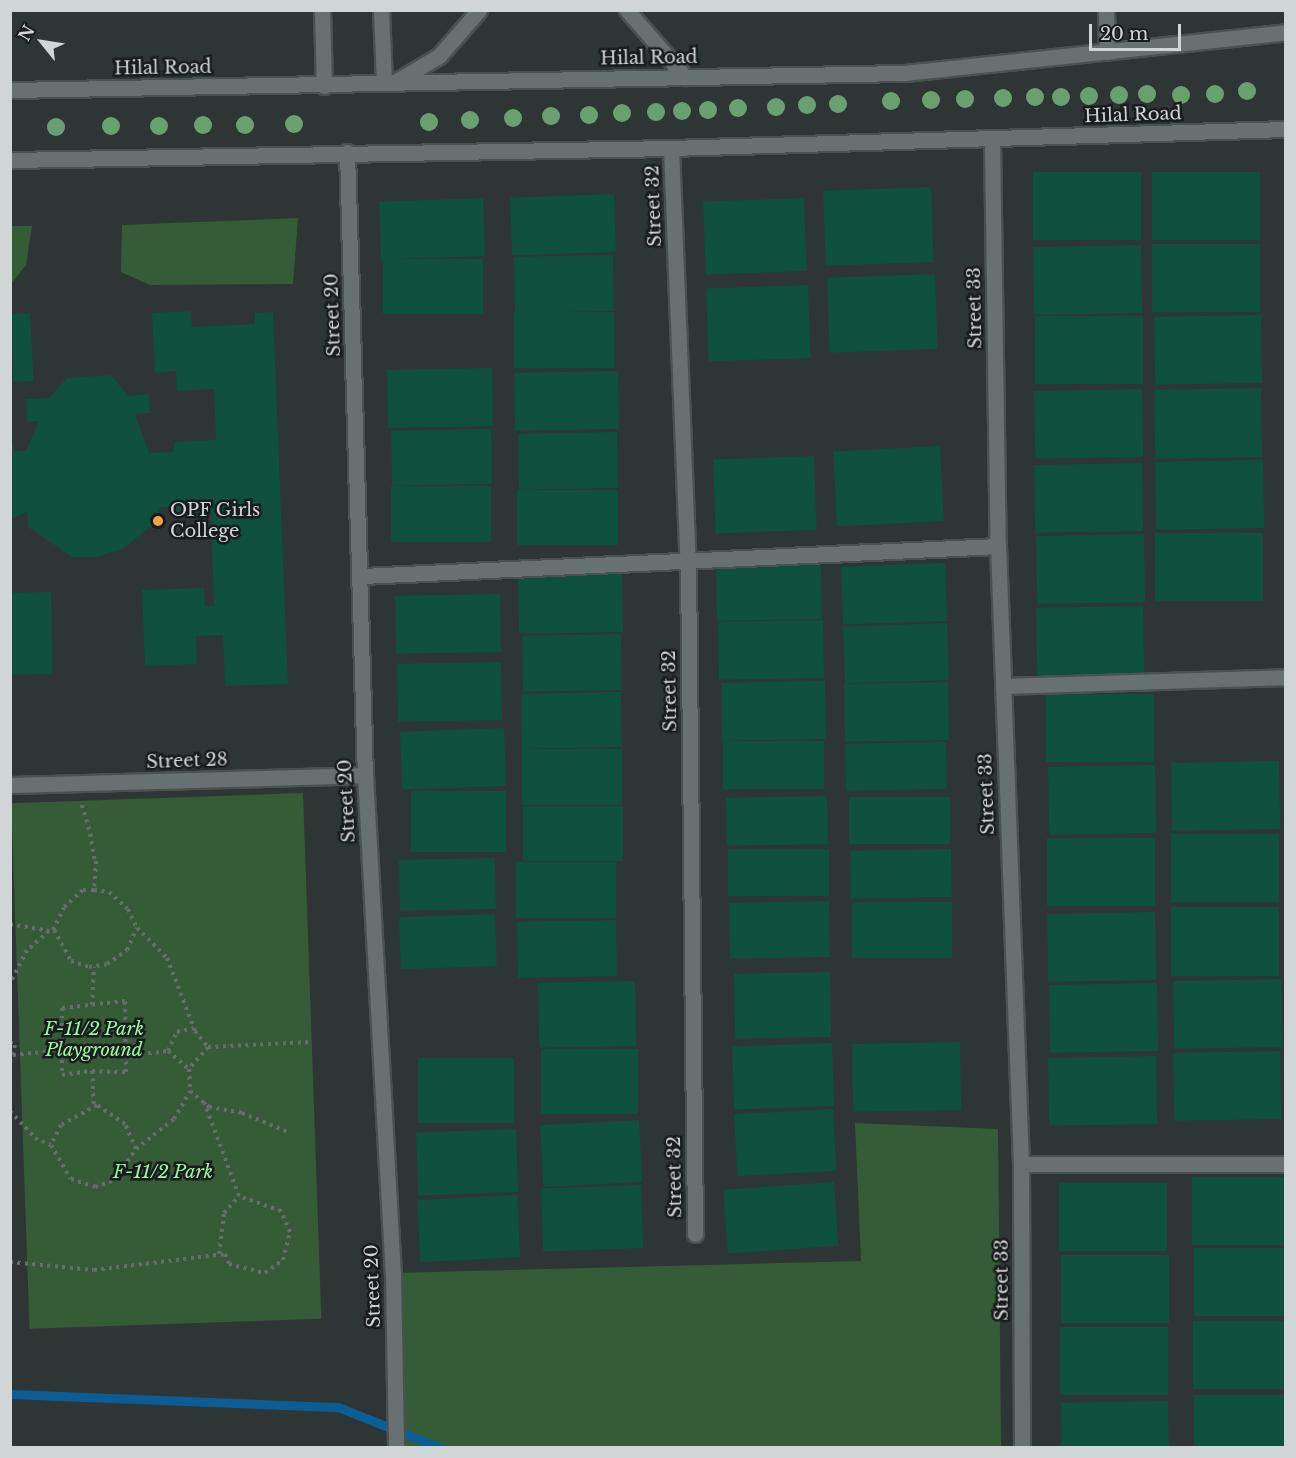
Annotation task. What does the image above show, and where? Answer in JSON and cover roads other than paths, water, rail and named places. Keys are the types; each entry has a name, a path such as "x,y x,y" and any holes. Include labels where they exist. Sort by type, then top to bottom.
{"street":[{"path":"322,10 324,86"},
{"path":"381,10 389,82 439,56 479,10"},
{"path":"627,10 685,77"},
{"path":"1106,10 1107,51"},
{"name":"Hilal Road","path":"10,90 324,86 389,82 905,73 1286,32"},
{"name":"Hilal Road","path":"10,160 347,152 672,148 992,140 1286,129"},
{"name":"Street 33","path":"992,140 998,546 1021,1164 1022,1448"},
{"name":"Street 32","path":"672,148 688,563 695,1234"},
{"name":"Street 20","path":"347,152 362,576 365,775 395,1363 396,1448"},
{"path":"362,576 688,563 998,546"},
{"path":"1003,686 1286,677"},
{"name":"Street 28","path":"10,785 365,775"},
{"path":"1021,1164 1286,1164"}],"waterway":[{"path":"10,1394 338,1407 441,1448"}],"place":[{"name":"OPF Girls College","path":"158,521"}],"park label":[{"name":"F-11/2 Park Playground","path":"94,1040"},
{"name":"F-11/2 Park","path":"163,1172"}]}
